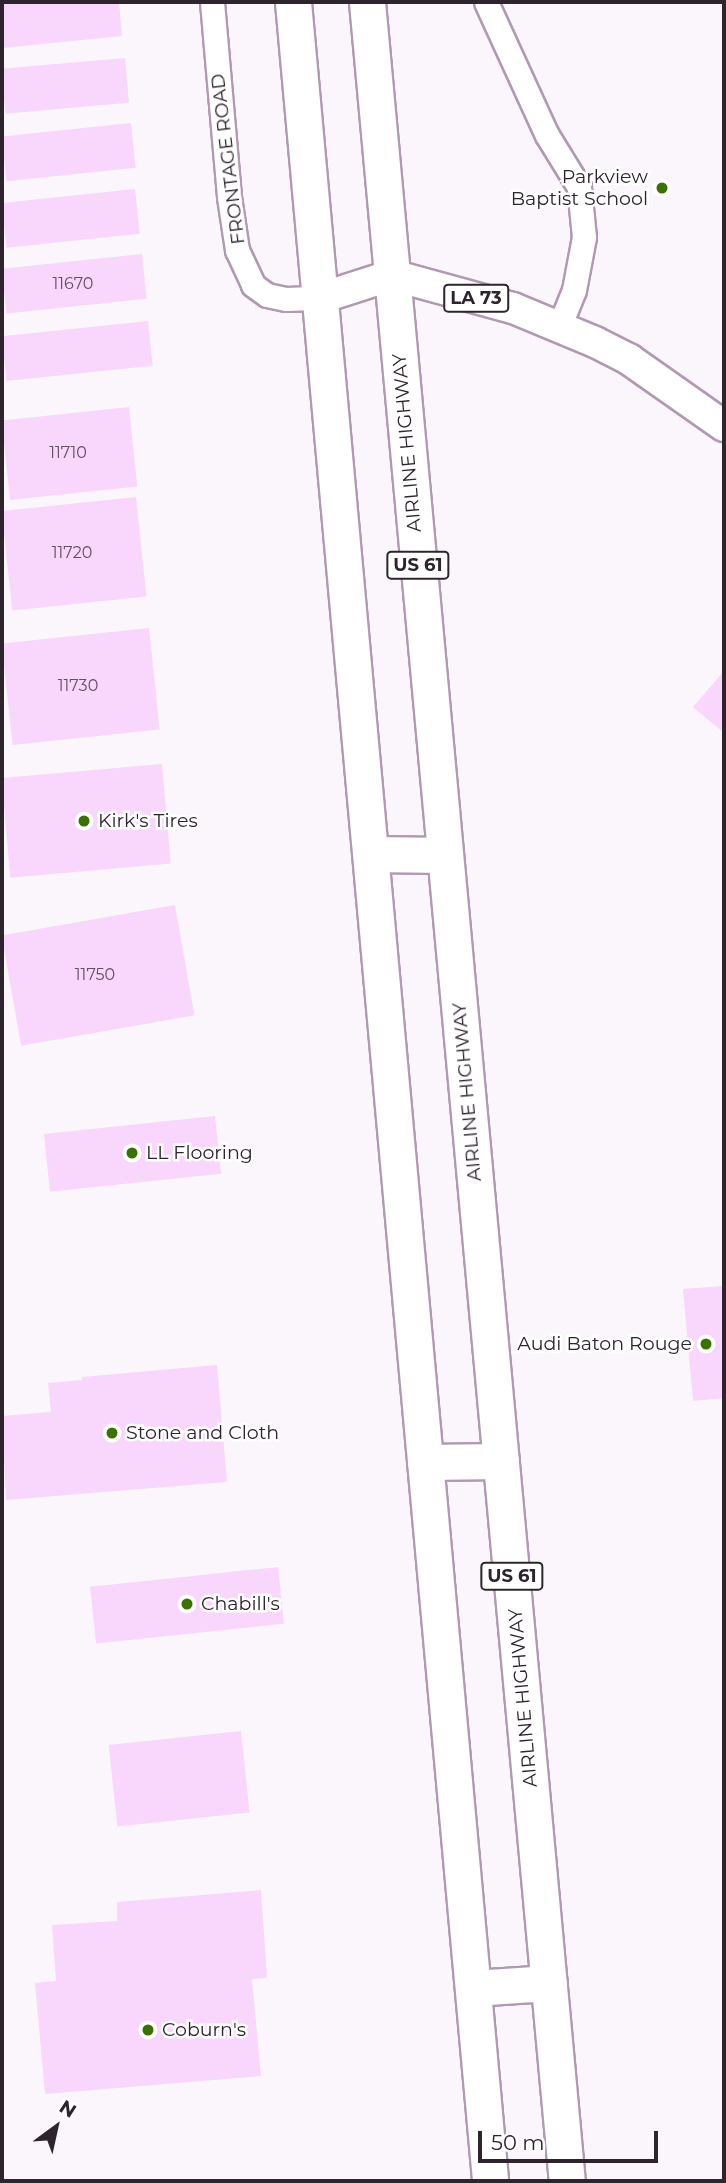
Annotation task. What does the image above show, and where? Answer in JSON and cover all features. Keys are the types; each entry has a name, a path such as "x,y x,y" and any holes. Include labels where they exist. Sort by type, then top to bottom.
{"highway":[{"path":"293,2 490,2181"},
{"name":"AIRLINE HIGHWAY","path":"367,2 567,2181"},
{"path":"370,854 445,855"},
{"path":"425,1462 501,1461"},
{"path":"473,1988 549,1983"}],"main road":[{"path":"321,298 392,275"},
{"name":"LA 73","path":"392,275 513,308 559,327 646,370 724,426"}],"street":[{"name":"FRONTAGE ROAD","path":"212,2 229,197 237,250 253,285 267,295 286,299 321,298"},
{"path":"486,2 547,135 579,187 584,237 573,290 559,327"}],"building":[{"path":"2,2 119,2 122,36 2,48"},
{"path":"125,58 129,103 5,114 2,69"},
{"path":"131,123 136,168 6,181 2,137"},
{"path":"135,189 140,234 6,248 2,203"},
{"path":"142,254 147,299 6,313 2,269"},
{"path":"148,321 153,366 7,381 2,336"},
{"path":"129,407 137,487 10,500 2,420"},
{"path":"136,497 146,596 12,611 2,511"},
{"path":"149,628 160,729 12,745 2,643"},
{"path":"724,671 724,733 693,707"},
{"name":"Kirk's Tires","path":"162,764 171,864 10,878 2,778"},
{"path":"175,905 194,1015 21,1046 2,936"},
{"name":"LL Flooring","path":"215,1116 221,1174 50,1192 44,1134"},
{"name":"Audi Baton Rouge","path":"724,1286 724,1398 693,1401 683,1289"},
{"name":"Stone and Cloth","path":"217,1365 227,1482 6,1500 2,1416 51,1412 48,1383 82,1380 82,1377"},
{"name":"Chabill's","path":"278,1567 284,1624 96,1643 90,1587"},
{"path":"241,1731 250,1813 117,1826 109,1745"},
{"name":"Coburn's","path":"261,1890 267,1978 252,1979 261,2076 45,2094 35,1983 56,1981 52,1925 117,1921 117,1902"}],"place":[{"name":"Parkview Baptist School","path":"662,188"},
{"name":"Kirk's Tires","path":"84,821"},
{"name":"LL Flooring","path":"132,1153"},
{"name":"Audi Baton Rouge","path":"706,1344"},
{"name":"Stone and Cloth","path":"112,1433"},
{"name":"Chabill's","path":"187,1604"},
{"name":"Coburn's","path":"148,2030"}]}
